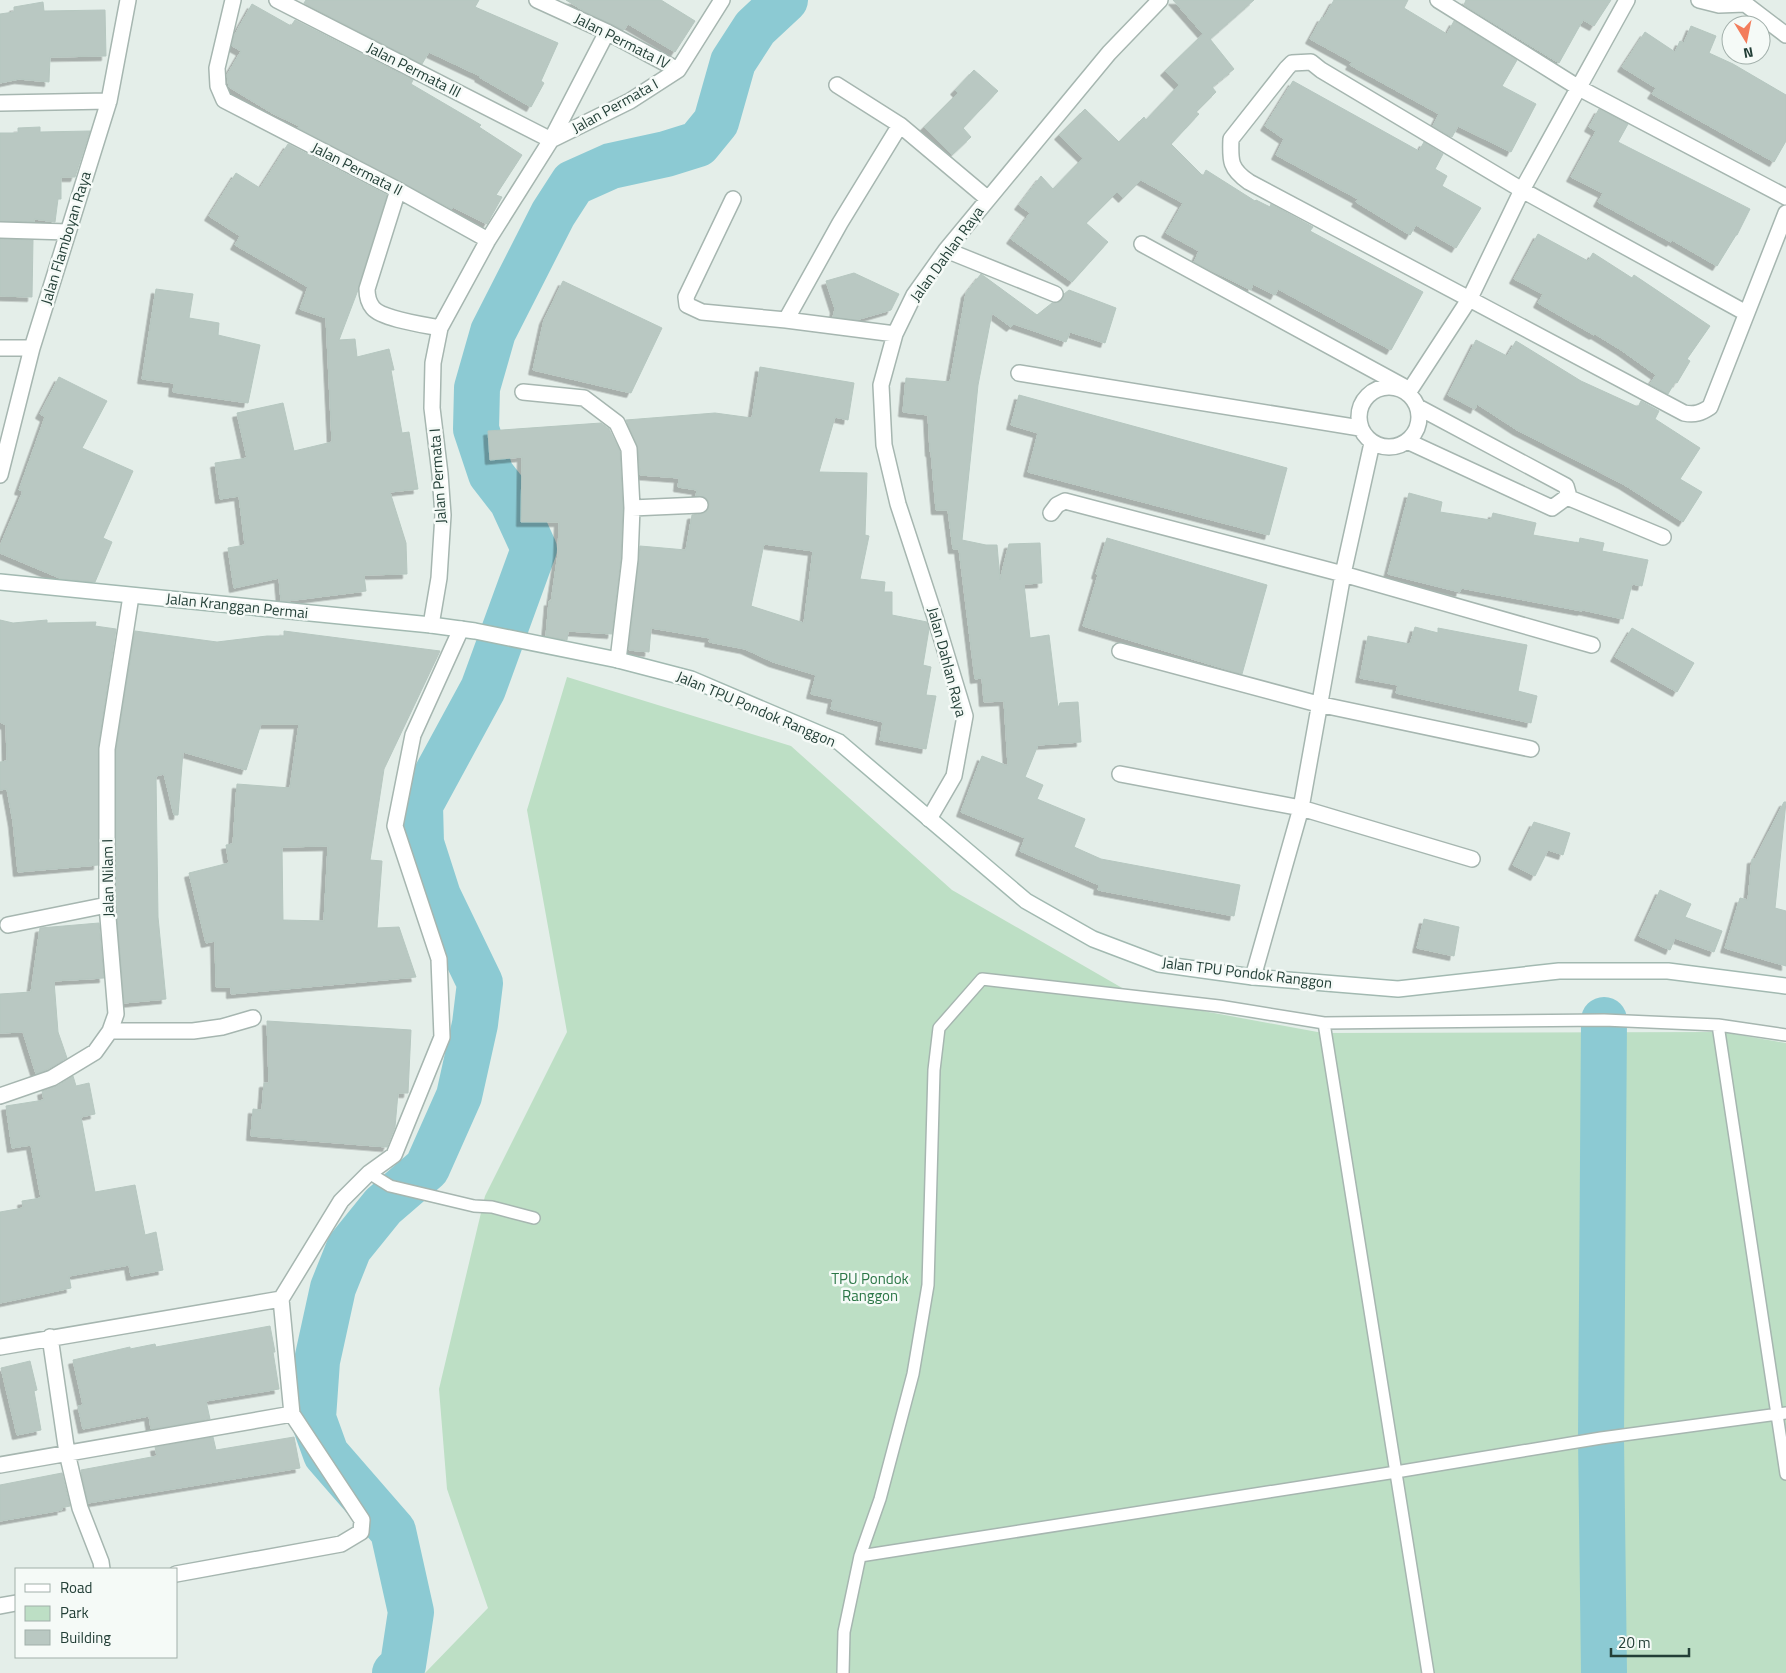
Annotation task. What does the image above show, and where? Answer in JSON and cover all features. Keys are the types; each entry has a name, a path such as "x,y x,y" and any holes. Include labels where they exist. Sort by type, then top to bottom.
{"street":[{"name":"Jalan Flamboyan Raya","path":"0,473 32,348 109,101 128,0"},
{"name":"Jalan Permata II","path":"233,0 216,68 218,86 224,100 398,190 488,240"},
{"name":"Jalan Permata III","path":"277,0 551,140"},
{"name":"Jalan Permata IV","path":"537,0 608,32 678,70"},
{"path":"678,70 722,0"},
{"name":"Jalan Dahlan Raya","path":"929,819 954,776 965,716 898,504 884,445 881,384 895,334 914,295 946,250 1109,53 1160,0"},
{"path":"1438,0 1579,88 1786,197"},
{"path":"1409,392 1470,298 1522,190 1627,0"},
{"path":"1699,0 1719,4 1742,2 1786,36"},
{"name":"Jalan Permata I","path":"431,625 440,578 442,516 440,474 432,408 433,363 440,328 488,240 551,140 608,32"},
{"path":"1746,313 1522,190 1320,70 1311,62 1292,63 1231,139 1232,163 1237,174 1250,182 1684,414 1693,414 1710,407 1786,212"},
{"name":"Jalan Permata I","path":"551,140 630,101 678,70"},
{"path":"837,85 900,125 988,199"},
{"path":"0,103 109,101"},
{"path":"786,320 840,223 900,125"},
{"path":"398,190 367,289 367,296 373,309 380,313 412,323 440,328"},
{"path":"733,200 686,297 688,305 702,312 786,320 895,334"},
{"path":"0,230 68,232"},
{"path":"1142,244 1409,392 1418,407 1566,486 1568,493 1566,497 1552,508 1407,441"},
{"path":"946,250 1055,294"},
{"path":"0,348 32,348"},
{"path":"1020,373 1360,428"},
{"path":"1409,392 1390,386 1371,392 1359,408 1360,428 1372,443 1390,448 1407,441 1418,426 1418,407"},
{"path":"523,392 584,398 618,423 628,449 632,508 630,559 618,660"},
{"path":"1253,977 1301,808 1318,704 1343,574 1372,443"},
{"path":"1566,497 1663,537"},
{"path":"1051,513 1057,504 1065,501 1343,574 1592,645"},
{"path":"632,508 700,505"},
{"name":"Jalan Kranggan Permai","path":"0,582 431,625 468,630 555,647"},
{"name":"Jalan Nilam I","path":"0,1096 52,1078 95,1052 110,1031 116,1014 107,905 107,749 131,596"},
{"path":"178,1574 341,1544 361,1532 362,1520 292,1414 281,1299 341,1201 369,1173 394,1155 442,1037 439,960 395,826 413,735 468,630"},
{"name":"Jalan TPU Pondok Ranggon","path":"555,647 618,660 691,679 839,742 1026,901 1093,939 1159,964 1253,977 1398,988 1559,972 1668,971 1786,986"},
{"path":"1120,651 1318,704 1531,749"},
{"path":"1120,774 1301,808 1472,858"},
{"path":"8,925 107,905"},
{"path":"110,1031 193,1031 222,1027 253,1018"},
{"path":"0,1347 281,1299"},
{"path":"50,1337 67,1453 80,1508 102,1568"},
{"path":"0,1464 292,1414"},
{"path":"0,1606 15,1603"}],"lane":[{"path":"843,1673 844,1632 860,1556 880,1499 913,1374 928,1285 934,1070 939,1028 982,979 1219,1006 1324,1023 1604,1020 1718,1025 1786,1035"},
{"path":"1324,1023 1428,1673"},
{"path":"1718,1025 1782,1414 1786,1474"},
{"path":"369,1173 390,1186 474,1206 492,1207 534,1218"},
{"path":"860,1556 1601,1438 1782,1414"}],"green space":[{"name":"TPU Pondok Ranggon","path":"567,677 791,746 952,890 1143,1000 1323,1033 1722,1032 1786,1043 1786,1673 425,1673 488,1608 447,1489 439,1389 485,1196 567,1032 527,810"}],"building":[{"path":"306,0 479,0 475,7 558,43 541,81 544,83 531,107 480,76 429,52 422,64 304,3"},
{"path":"566,0 661,0 695,21 675,52 628,24 624,30 584,11"},
{"path":"1173,0 1254,0 1210,39 1234,69 1212,87 1216,92 1196,112 1199,114 1171,144 1203,176 1206,170 1255,201 1270,207 1271,204 1313,227 1310,231 1423,292 1391,350 1278,289 1275,295 1253,284 1251,290 1194,262 1199,251 1166,233 1183,203 1141,180 1123,198 1117,192 1086,223 1108,242 1072,282 1011,239 1030,213 1019,205 1041,176 1053,189 1083,158 1059,135 1085,109 1119,142 1144,117 1146,120 1179,85 1165,71 1203,34"},
{"path":"1334,0 1408,0 1404,8 1447,34 1454,21 1517,60 1502,86 1536,104 1511,152 1458,126 1452,137 1433,126 1439,114 1350,65 1352,62 1310,39"},
{"path":"1466,0 1611,0 1594,26 1583,20 1559,63 1464,5"},
{"path":"43,2 44,11 105,10 106,56 50,57 49,82 19,79 0,83 0,14 14,12 14,7"},
{"path":"252,4 291,26 295,20 413,80 411,84 481,125 479,127 522,155 496,195 502,197 487,224 453,207 452,209 298,128 299,126 272,113 229,87 227,75 241,51 232,46 234,36"},
{"path":"1691,26 1716,36 1709,53 1721,58 1721,65 1735,65 1786,95 1786,141 1774,162 1652,94 1656,88 1622,67 1645,32 1675,52 1680,41 1684,43"},
{"path":"974,70 998,91 963,128 971,137 952,155 924,127 958,93 955,90"},
{"path":"1293,81 1419,151 1424,142 1443,154 1435,169 1447,176 1442,186 1481,208 1456,248 1416,225 1410,235 1356,202 1358,199 1276,155 1284,139 1265,126"},
{"path":"1599,109 1628,124 1618,142 1750,209 1737,235 1717,266 1672,240 1671,242 1598,202 1603,193 1571,177 1596,131 1589,127"},
{"path":"40,127 40,132 90,131 75,177 61,177 61,199 58,199 55,222 34,219 34,222 0,221 0,133 18,133 18,128"},
{"path":"288,144 387,195 358,290 339,340 355,339 357,357 389,349 394,370 391,370 402,433 409,432 418,489 390,492 406,543 407,574 364,575 366,591 281,601 279,578 234,588 228,548 245,545 239,496 220,499 215,463 247,458 237,413 283,403 294,451 332,442 326,318 300,309 308,287 235,245 240,236 209,216 236,173 260,188"},
{"path":"1538,234 1588,261 1593,253 1632,278 1634,275 1710,326 1687,359 1690,361 1668,394 1650,384 1656,375 1595,334 1538,303 1543,294 1514,279"},
{"path":"0,239 33,240 32,297 0,296"},
{"path":"854,273 899,294 891,310 856,320 833,317 835,309 826,281"},
{"path":"981,274 1037,315 1052,303 1060,302 1064,294 1069,290 1116,308 1105,343 1070,332 1066,342 1014,324 1011,327 992,313 978,385 962,540 986,545 997,545 1000,580 1009,544 1040,543 1042,583 1024,584 1030,638 1049,635 1058,708 1060,703 1078,702 1081,742 1038,745 1025,777 1043,785 1037,799 1085,819 1074,847 1101,859 1240,885 1234,916 1098,890 1099,885 1020,851 1025,838 961,812 982,756 1008,766 1004,701 984,702 982,678 975,679 959,549 953,549 948,510 936,510 928,415 903,412 906,378 950,382 966,293"},
{"path":"563,281 662,328 631,393 533,370 544,320"},
{"path":"156,289 193,294 189,318 219,323 218,335 260,345 248,403 173,392 174,383 142,379"},
{"path":"1476,340 1507,356 1516,341 1581,381 1638,407 1641,401 1659,411 1655,419 1700,448 1680,479 1702,492 1683,522 1623,484 1517,430 1477,404 1475,409 1448,395"},
{"path":"760,367 854,383 848,420 835,417 819,472 867,473 865,535 869,536 860,579 885,582 884,592 892,592 892,615 927,622 929,629 923,665 931,667 926,695 936,696 926,749 880,740 883,722 831,709 833,699 811,694 816,675 773,662 745,649 709,642 710,638 651,628 649,652 629,650 640,546 686,550 692,515 705,513 709,505 705,497 696,496 697,490 678,487 679,478 640,475 638,448 626,420 715,413 752,418","holes":["764,544 813,551 804,623 751,606"]},
{"path":"59,377 107,401 82,448 133,471 103,538 112,542 95,582 62,579 0,553 0,546 23,491 19,490 45,417 40,414"},
{"path":"1019,395 1287,468 1269,535 1028,472 1038,433 1011,425"},
{"path":"601,423 609,429 620,451 623,508 621,558 612,634 568,631 567,640 546,636 549,601 551,602 558,554 559,522 521,522 522,457 490,460 488,431"},
{"path":"1409,493 1442,502 1440,512 1491,520 1493,513 1536,523 1533,535 1579,543 1580,538 1604,543 1602,551 1648,560 1642,586 1632,584 1623,619 1461,588 1460,592 1388,574"},
{"path":"1107,538 1267,585 1242,674 1083,626"},
{"path":"0,620 13,623 47,620 47,623 96,622 95,626 116,629 98,749 98,865 18,872 13,822 7,789 0,790 0,762 7,761 6,725 0,722"},
{"path":"1415,627 1438,633 1438,628 1527,645 1518,691 1537,696 1531,723 1396,693 1398,685 1360,678 1368,636 1410,644"},
{"path":"1632,628 1694,663 1677,692 1615,657"},
{"path":"135,631 217,642 267,636 284,636 284,631 440,651 384,769 370,860 382,861 377,928 399,927 416,977 231,994 231,987 216,987 215,941 206,943 189,873 229,863 226,845 233,844 237,784 290,788 299,724 261,724 246,770 183,752 178,815 174,815 164,774 156,776 158,917 166,999 124,1003 116,905 116,750","holes":["328,846 324,921 283,920 282,847"]},
{"path":"1784,802 1786,802 1775,908 1786,911 1786,966 1725,948 1740,898 1748,900 1752,859 1755,859"},
{"path":"1534,822 1570,833 1563,855 1548,850 1535,876 1513,865"},
{"path":"1660,890 1691,904 1685,917 1722,931 1714,952 1675,938 1670,950 1639,936"},
{"path":"1424,919 1459,927 1454,956 1417,948"},
{"path":"99,923 104,978 54,981 58,1032 67,1058 36,1074 23,1032 0,1033 0,994 31,992 40,928"},
{"path":"267,1021 411,1030 408,1093 398,1093 395,1127 387,1147 251,1136 253,1109 262,1110 264,1083 269,1083"},
{"path":"73,1076 76,1086 89,1083 95,1114 81,1117 95,1192 135,1185 145,1235 156,1232 163,1270 131,1276 129,1265 69,1276 71,1288 0,1303 0,1212 23,1208 22,1201 41,1198 31,1145 12,1148 6,1106 44,1100 42,1091 57,1086"},
{"path":"270,1326 279,1389 206,1401 210,1419 151,1429 149,1416 83,1429 78,1406 83,1405 73,1360 130,1347 130,1349 155,1344 156,1347"},
{"path":"30,1361 37,1390 34,1391 41,1430 17,1435 1,1368"},
{"path":"213,1437 216,1450 294,1437 300,1468 88,1503 81,1470 157,1456 155,1447"},
{"path":"62,1473 70,1506 61,1508 62,1510 0,1521 0,1485"}],"waterway":[{"path":"395,1673 403,1665 411,1612 393,1531 326,1454 313,1418 317,1361 333,1288 349,1248 383,1206 427,1168 459,1096 475,1024 480,983 438,896 421,843 420,805 483,689 534,549 512,501 491,474 476,429 477,388 493,332 553,214 573,183 611,166 666,154 698,144 716,122 733,62 755,28 785,0"},
{"path":"1604,1020 1601,1438 1604,1673"}]}
